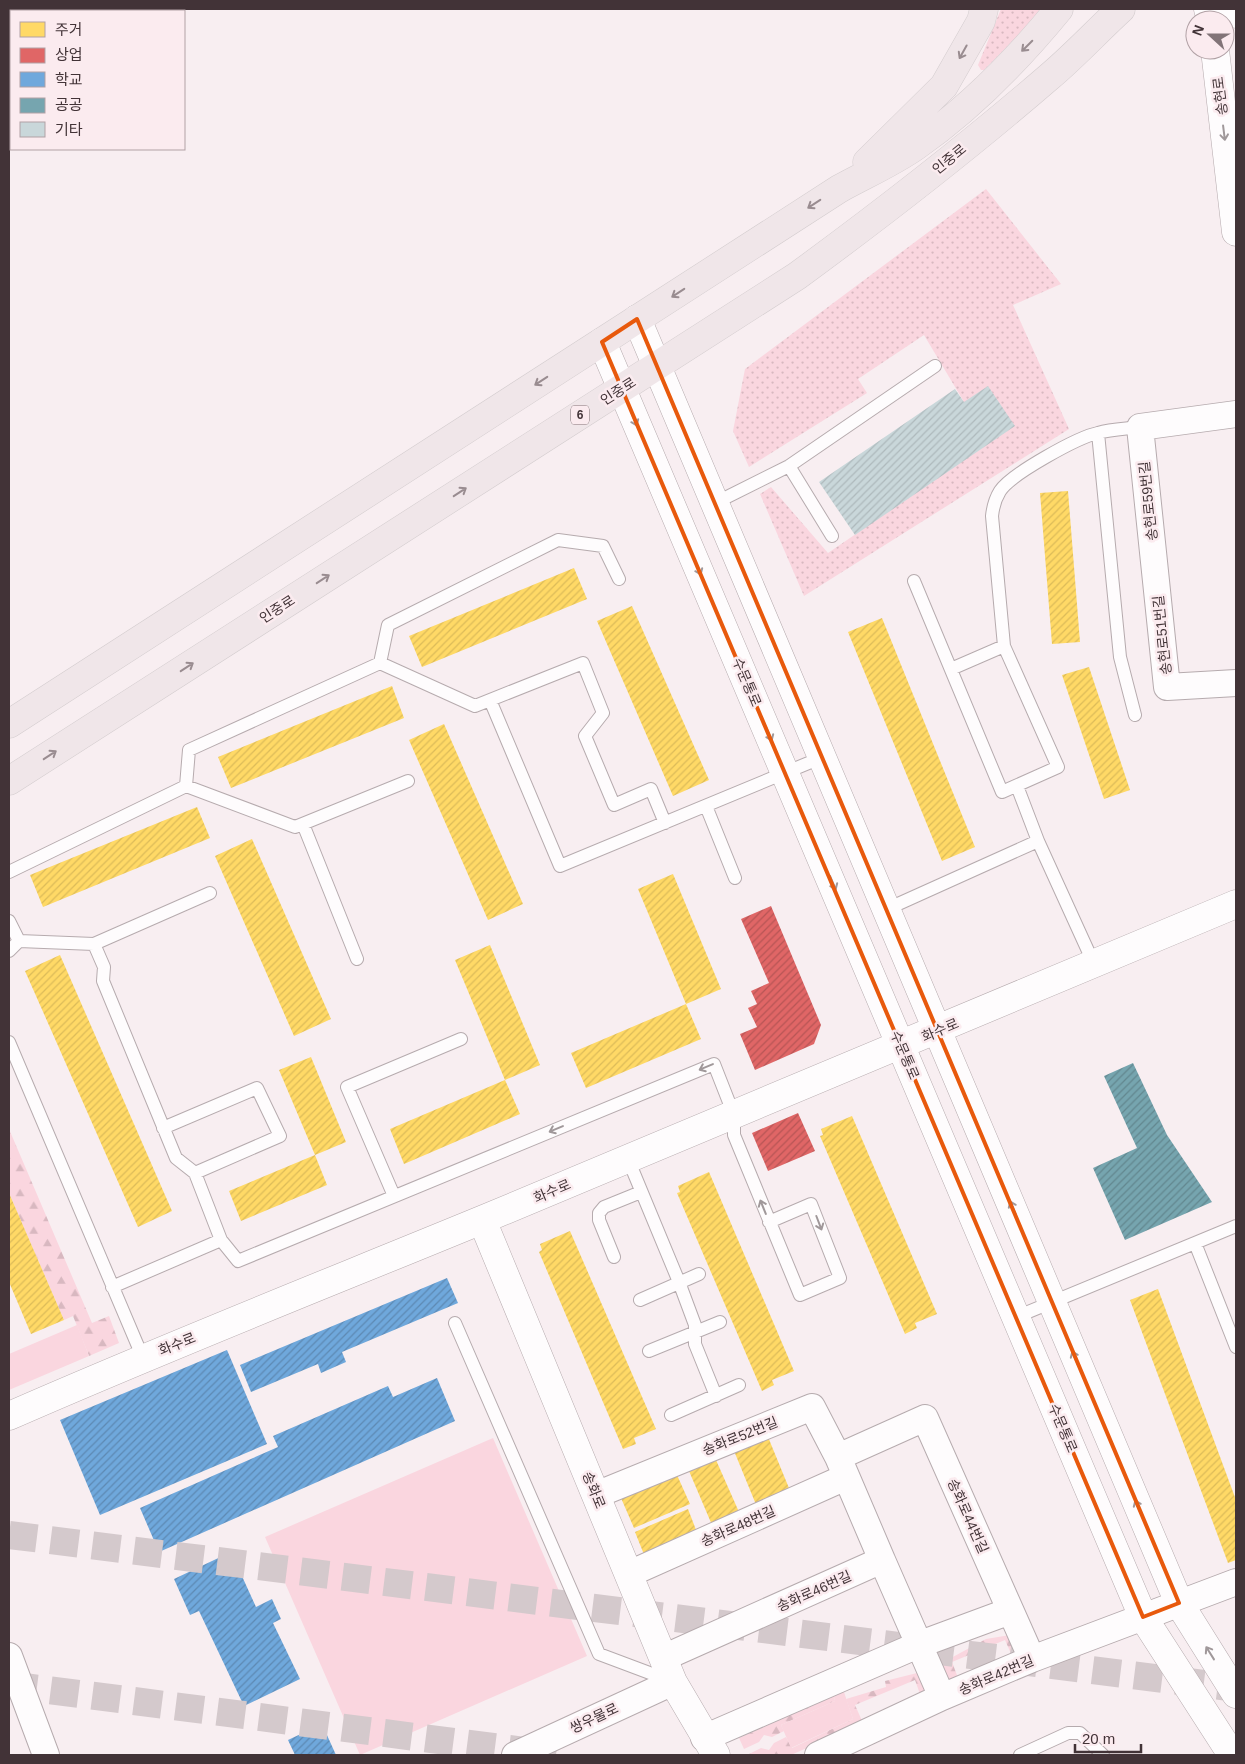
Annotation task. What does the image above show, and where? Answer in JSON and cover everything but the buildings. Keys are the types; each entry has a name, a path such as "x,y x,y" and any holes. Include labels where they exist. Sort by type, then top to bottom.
{"main road":[{"path":"838,189 944,86 981,21 984,9"},
{"path":"9,724 838,189 915,147 972,101 1040,32 1059,9"},
{"name":"인중로","path":"9,781 797,276 864,226 1050,76 1121,9"}],"street":[{"path":"1235,9 1236,14"},
{"name":"송현로","path":"1215,60 1236,232"},
{"path":"637,319 1179,1603 1236,1694"},
{"name":"수문통로","path":"602,342 1143,1617 1231,1752"},
{"path":"1140,427 1236,414"},
{"name":"송현로59번길","path":"1140,427 1156,575"},
{"name":"송현로51번길","path":"1156,575 1167,687 1236,683"},
{"name":"화수로","path":"9,1416 143,1358 938,1031 1236,904"},
{"name":"송화로","path":"482,1220 668,1670 710,1747"},
{"name":"송화로52번길","path":"596,1495 812,1407 842,1467"},
{"name":"송화로44번길","path":"842,1467 926,1418 1010,1610"},
{"path":"842,1467 942,1698"},
{"name":"송화로48번길","path":"629,1574 842,1467"},
{"name":"송화로46번길","path":"668,1670 882,1560"},
{"name":"송화로42번길","path":"818,1755 1032,1659 1236,1582"},
{"path":"710,1747 918,1645 1010,1610 1032,1659"},
{"path":"9,1656 46,1755"},
{"name":"쌍우물로","path":"515,1755 668,1670"}],"lane":[{"path":"715,503 789,466 935,366"},
{"path":"914,581 1002,792 1058,767 1004,646 992,516 994,504 1001,490 1010,481 1072,442 1098,432 1140,427"},
{"path":"1098,432 1120,657 1134,715"},
{"path":"789,466 832,536"},
{"path":"380,664 388,625 558,540 603,546 619,579"},
{"path":"951,669 1004,646"},
{"path":"186,786 190,750 380,664 475,706 583,663 603,713 585,736 614,805 651,789 665,823"},
{"path":"490,700 560,866 823,757"},
{"path":"9,872 186,786 295,827 408,781"},
{"path":"1017,786 1038,840 1094,964"},
{"path":"706,806 735,878"},
{"path":"303,824 357,959"},
{"path":"887,909 1038,840"},
{"path":"9,951 19,941 94,944 210,893"},
{"path":"9,920 19,941"},
{"path":"94,944 109,970 103,981 176,1158 195,1173 221,1240 238,1261 714,1064 734,1115 734,1135 769,1222 800,1295 840,1278 811,1204 769,1222"},
{"path":"394,1196 347,1087 461,1039"},
{"path":"9,1042 143,1358"},
{"path":"163,1128 257,1088 280,1136 195,1173"},
{"path":"628,1160 679,1282 695,1325 695,1344 716,1396"},
{"path":"614,1257 599,1220 599,1213 604,1207 641,1192"},
{"path":"1016,1317 1236,1226"},
{"path":"112,1286 221,1240"},
{"path":"1195,1242 1236,1347"},
{"path":"640,1300 699,1274"},
{"path":"649,1351 720,1322"},
{"path":"455,1323 599,1654 668,1670"},
{"path":"671,1415 739,1386"},
{"path":"1020,1755 1068,1733 1080,1733 1103,1755"}],"highlighted area":[{"path":"637,319 1179,1603 1143,1617 602,342"}],"green space":[{"path":"1001,9 1044,9 984,70 981,70 978,65"},
{"path":"986,189 1061,284 1013,305 1069,429 804,596 760,494 771,487 828,553 1014,426 964,402 924,335 858,379 867,393 749,467 733,431 745,369"},
{"path":"9,1129 92,1323 109,1316 119,1343 89,1356 73,1316 64,1320 9,1193"},
{"path":"77,1325 89,1356 9,1390 9,1354"},
{"path":"493,1438 587,1656 360,1755 265,1537"},
{"path":"1016,1634 1019,1645 1012,1656 1005,1640 952,1662 958,1678 949,1681 938,1665 986,1639"},
{"path":"921,1672 926,1690 921,1697 915,1680 855,1705 863,1723 791,1755 747,1755 761,1748 769,1750 774,1743 786,1737 792,1748 853,1719 846,1699 886,1687 885,1681"},
{"path":"844,1692 853,1719 791,1748 781,1725 835,1701 834,1696"},
{"path":"834,1696 835,1701 781,1725 784,1731 772,1737 764,1735 759,1742 744,1749 739,1738"}],"tunnel":[{"path":"9,1535 1236,1688"},
{"path":"9,1685 556,1755"}]}
